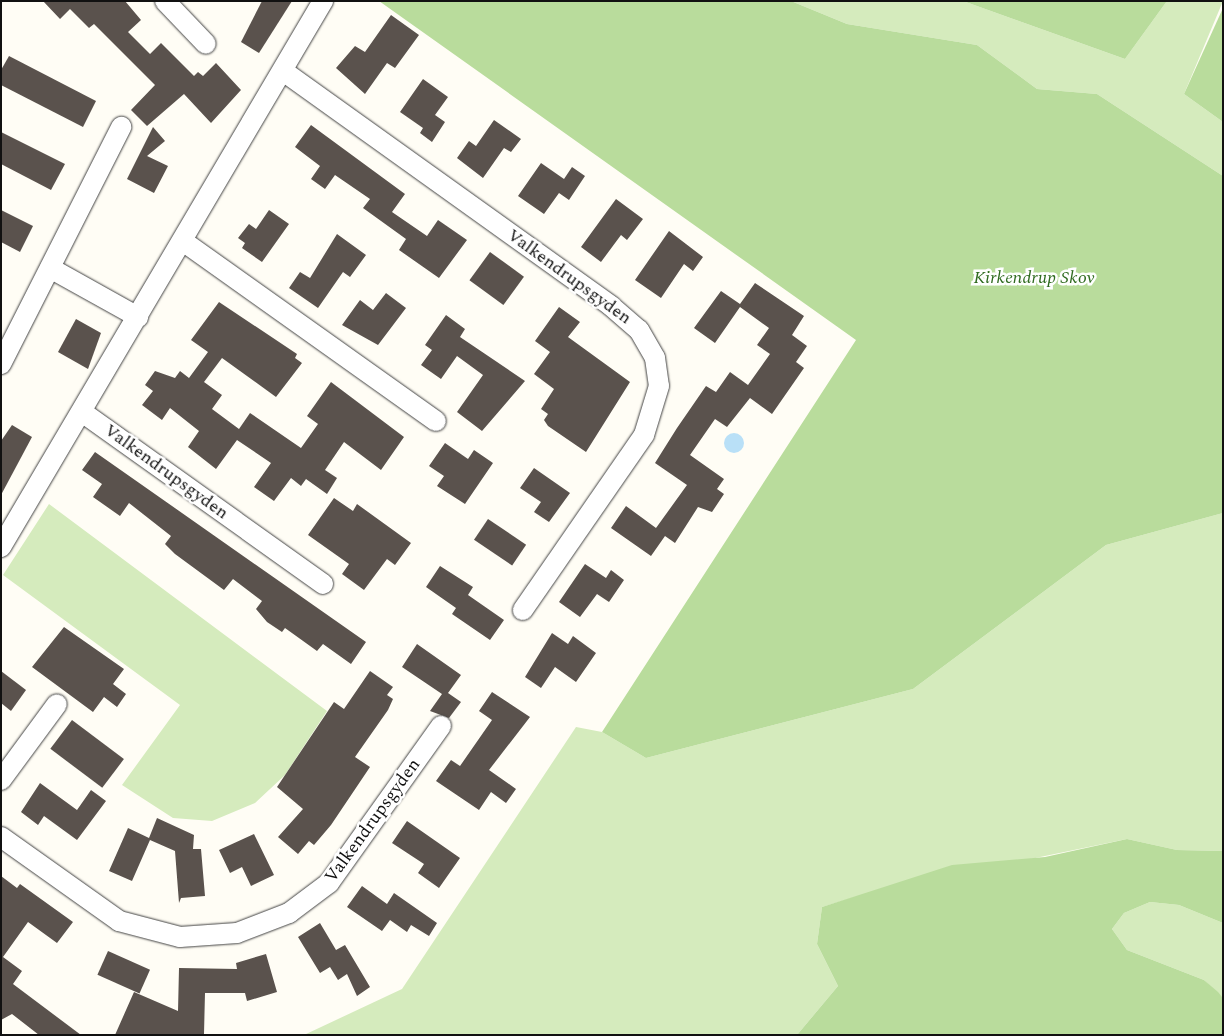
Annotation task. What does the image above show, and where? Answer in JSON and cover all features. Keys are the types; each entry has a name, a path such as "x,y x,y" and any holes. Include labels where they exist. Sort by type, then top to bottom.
{"street":[{"path":"165,1 206,44"},
{"path":"1,547 184,242 323,1"},
{"name":"Valkendrupsgyden","path":"283,71 611,306 639,330 655,358 659,386 644,435 523,610"},
{"path":"1,364 121,127"},
{"path":"184,242 436,421"},
{"path":"50,268 138,317"},
{"name":"Valkendrupsgyden","path":"82,412 323,584"},
{"path":"1,780 57,704"},
{"name":"Valkendrupsgyden","path":"1,837 120,920 180,937 238,933 289,913 330,882 441,726"}],"green space":[{"name":"Kirkendrup Skov","path":"379,1 791,1 847,24 977,45 1037,89 1097,94 1223,176 1223,513 1106,545 913,689 646,758 602,732 856,340"},
{"path":"791,1 963,1 1125,59 1167,1 1223,1 1184,94 1223,122 1223,176 1097,94 1037,89 977,45 847,24"},
{"path":"963,1 1167,1 1125,59"},
{"path":"1223,8 1223,122 1184,94"},
{"path":"49,504 327,711 285,775 255,803 212,821 173,818 122,785 180,705 3,575"},
{"path":"1223,513 1223,851 1177,850 1127,839 872,892 822,907 817,944 838,986 797,1035 304,1035 402,989 576,727 602,732 646,758 913,689 1106,545"},
{"path":"1127,839 1177,850 1223,851 1223,923 1179,905 1150,902 1124,913 1112,929 1127,950 1204,980 1218,992 1223,998 1223,1035 797,1035 838,986 817,944 822,907 952,865 1045,857"},
{"path":"1150,902 1179,905 1223,923 1223,998 1204,980 1127,950 1112,929 1124,913"}],"water":[{"path":"734,433 741,436 744,443 741,450 734,453 727,450 724,443 727,436"}],"building":[{"path":"43,1 125,1 141,20 128,32 150,54 161,43 194,76 198,72 203,76 216,63 241,90 211,123 184,94 147,126 131,110 155,85 94,24 89,28 70,9 60,19"},
{"path":"262,1 292,1 259,53 241,42"},
{"path":"391,15 419,35 395,68 387,63 365,94 336,68 355,46 365,52"},
{"path":"9,56 96,101 83,127 1,85 1,70"},
{"path":"423,79 448,97 435,115 445,122 432,142 420,133 423,128 400,112"},
{"path":"494,120 521,139 511,152 504,148 483,178 457,158 469,141 476,146"},
{"path":"311,125 405,194 392,212 427,236 438,220 467,240 439,278 399,250 406,239 363,208 370,199 335,175 325,189 311,179 320,166 295,147"},
{"path":"153,127 165,141 147,156 168,166 154,193 127,179"},
{"path":"1,132 65,164 51,190 1,164"},
{"path":"541,163 564,179 572,167 585,176 569,200 559,193 544,214 518,196"},
{"path":"616,199 643,219 627,240 621,235 601,262 581,247"},
{"path":"1,210 33,226 20,252 1,242"},
{"path":"269,210 289,224 262,262 242,248 245,243 238,238 249,224 256,229"},
{"path":"669,231 703,257 693,271 684,264 661,298 635,280"},
{"path":"337,234 366,255 350,277 343,272 318,308 289,288 300,272 310,278"},
{"path":"490,252 524,277 503,305 469,280"},
{"path":"755,283 804,316 792,335 807,346 796,362 804,368 772,414 750,398 727,427 715,419 690,455 724,479 717,489 724,494 712,512 698,507 675,543 665,536 651,556 611,528 626,506 656,528 687,485 655,463 677,428 706,386 716,392 730,372 748,385 770,354 757,345 769,328 740,307 715,343 694,328 721,291 740,304"},
{"path":"386,293 406,308 378,345 342,325 360,300 373,310"},
{"path":"219,302 297,354 295,358 302,363 276,397 222,358 204,382 222,395 212,409 239,429 250,413 301,448 318,424 307,416 331,382 404,437 381,470 344,442 325,470 337,478 327,494 306,479 301,486 291,478 274,501 254,487 271,463 237,440 216,469 188,447 199,431 170,408 162,420 142,405 153,391 145,385 155,371 175,378 180,371 189,378 208,352 191,340"},
{"path":"559,307 580,322 568,337 630,382 586,452 548,426 544,420 548,414 541,409 554,389 534,374 550,352 535,341"},
{"path":"446,315 465,329 460,337 525,381 482,431 457,412 483,375 457,356 441,379 421,365 432,350 425,345"},
{"path":"76,319 101,333 88,369 58,352"},
{"path":"12,425 32,437 1,495 1,441"},
{"path":"445,443 468,459 474,450 493,463 465,504 437,486 444,476 429,466"},
{"path":"95,452 366,642 351,664 323,644 317,651 285,628 282,632 267,622 256,609 262,601 233,579 224,590 175,554 165,544 171,536 129,503 120,516 93,497 102,484 82,470"},
{"path":"534,468 570,493 549,522 534,512 541,502 520,488"},
{"path":"334,498 353,511 357,504 411,543 395,565 387,559 364,590 342,574 349,564 308,535"},
{"path":"488,519 526,545 512,565 474,540"},
{"path":"585,564 606,578 611,570 624,580 609,602 597,594 580,617 559,602"},
{"path":"440,566 473,587 468,595 504,620 490,640 452,614 456,608 426,587"},
{"path":"64,627 124,669 113,684 126,694 117,707 104,697 93,712 32,667"},
{"path":"552,633 568,644 573,636 596,653 576,682 555,667 541,688 525,677"},
{"path":"417,644 461,675 448,693 461,702 449,718 430,711 442,694 402,667"},
{"path":"1,671 26,690 11,711 1,703"},
{"path":"370,671 393,687 387,695 393,699 388,710 355,757 370,767 331,825 314,845 309,841 298,854 278,837 303,809 277,787 334,702 344,709"},
{"path":"492,692 530,717 489,770 516,789 506,803 491,792 479,810 436,781 451,760 460,766 492,720 479,711"},
{"path":"72,720 124,759 102,788 50,749"},
{"path":"40,783 77,810 91,790 106,801 77,840 44,816 38,825 21,812"},
{"path":"157,818 194,835 193,849 201,849 205,896 181,898 179,903 175,851 150,840 132,881 109,871 128,828 149,838"},
{"path":"407,821 460,858 439,888 418,873 424,864 392,843"},
{"path":"254,834 274,875 251,886 242,867 230,873 219,850"},
{"path":"1,876 17,888 20,884 73,922 57,943 28,922 3,957 22,971 13,984 81,1035 39,1035 12,1014 1,1020"},
{"path":"362,886 387,904 394,893 437,923 429,936 411,925 407,932 390,920 382,931 347,907"},
{"path":"320,923 336,950 345,945 370,987 357,996 347,974 338,980 330,967 320,973 298,937"},
{"path":"108,951 150,970 139,993 97,975"},
{"path":"266,954 277,992 247,1001 245,993 205,993 204,1034 115,1035 134,992 178,1011 179,968 237,969 236,963"}]}
